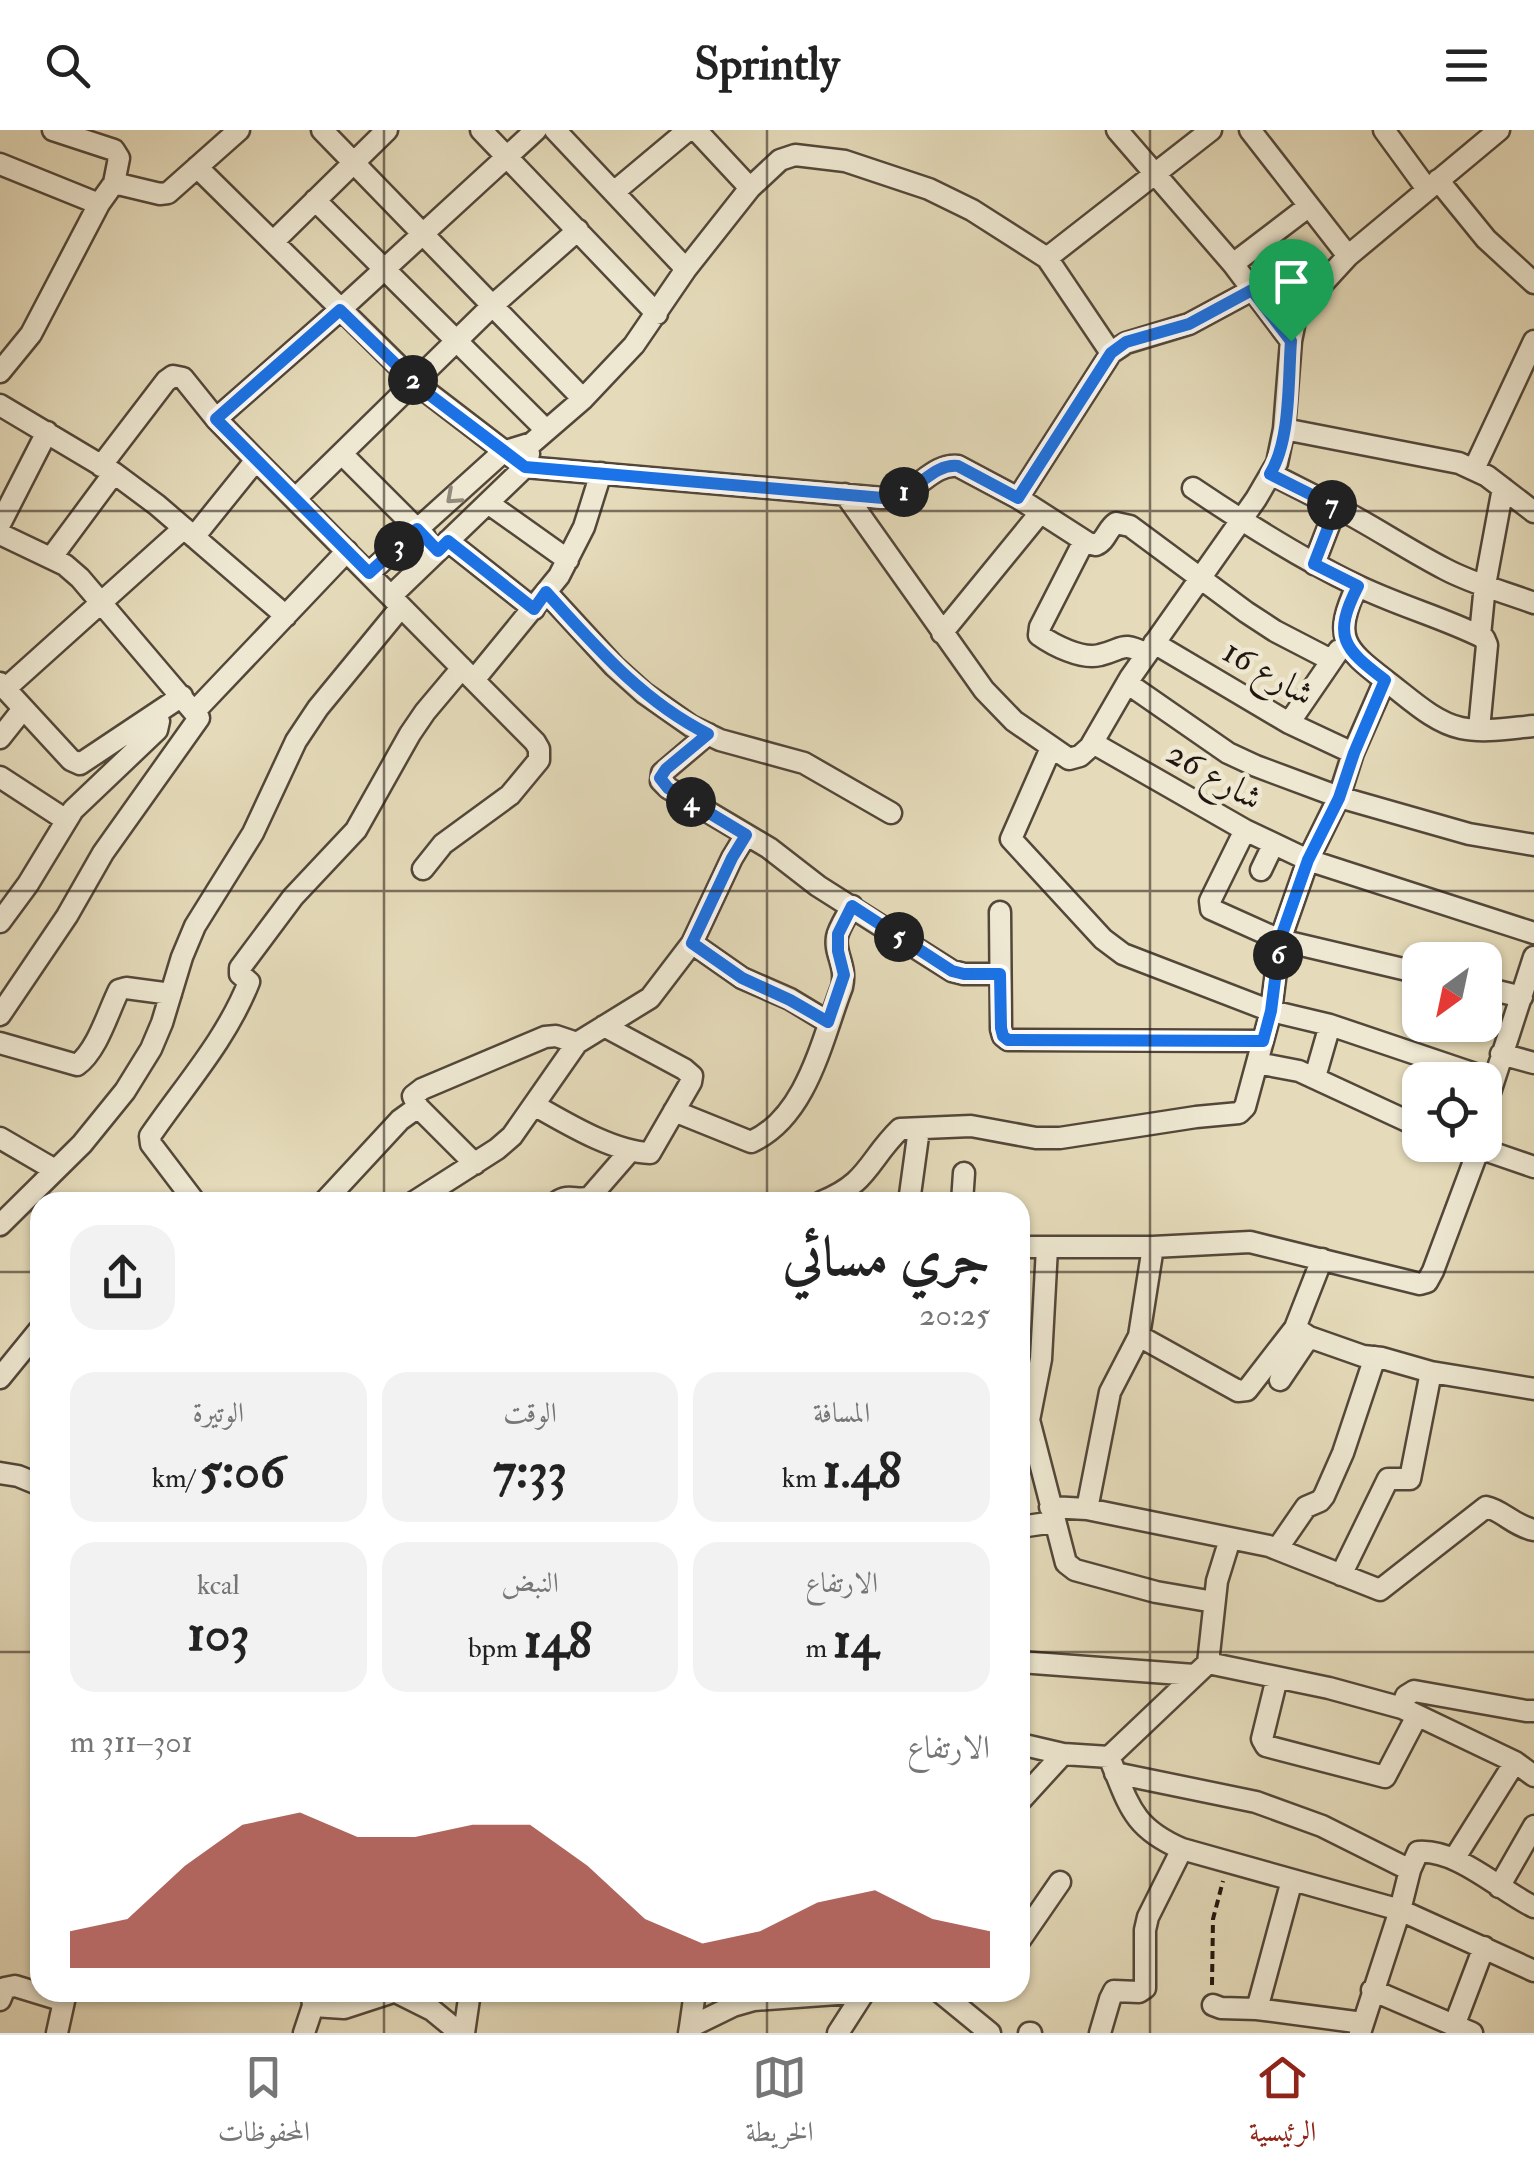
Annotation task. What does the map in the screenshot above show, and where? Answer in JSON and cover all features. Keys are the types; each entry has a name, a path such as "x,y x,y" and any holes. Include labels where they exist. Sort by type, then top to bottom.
{"street":[{"path":"0,372 31,334 99,204 114,183 119,158 114,150 53,130"},
{"path":"114,183 160,194 168,192 239,130"},
{"path":"322,130 583,399"},
{"path":"273,242 387,130"},
{"path":"481,130 657,314"},
{"path":"216,419 536,130"},
{"path":"554,130 686,269"},
{"path":"614,192 688,130"},
{"path":"696,130 750,188"},
{"path":"1117,130 1233,264 1291,341"},
{"path":"1047,258 1211,130"},
{"path":"1250,130 1348,256"},
{"path":"1384,130 1432,184 1534,283"},
{"path":"845,494 984,690 1014,722 1069,759 1080,756 1093,743 1150,648 1277,463 1294,321 1302,306 1348,256 1498,130"},
{"path":"369,573 503,452 539,436 583,399 634,345 686,269 750,188 780,160 795,155 845,161 930,190 972,210 1047,258 1111,353"},
{"path":"0,164 99,204"},
{"path":"197,167 415,382 525,467 883,498 910,490 942,467 958,466 1096,546 1116,523 1130,526 1275,630 1332,660"},
{"path":"315,200 457,341 539,436"},
{"path":"1233,264 1310,206"},
{"path":"295,499 492,306 578,230"},
{"path":"1018,498 1111,353 1126,342 1189,324 1252,290"},
{"path":"1474,469 1534,341"},
{"path":"51,558 166,381 173,376 183,378 216,419 540,748 539,760 510,796 457,832 423,869"},
{"path":"0,404 108,469 286,616"},
{"path":"1284,429 1458,462 1504,488 1534,512"},
{"path":"0,524 47,432"},
{"path":"34,1192 82,1144 125,1091 151,1049 196,926 253,833 296,741 318,708 396,601 444,546 525,467 539,436"},
{"path":"342,454 417,529 540,601 644,693 691,726 750,750 804,762 891,812"},
{"path":"256,460 188,532 3,686 71,760 80,764 154,715 189,704 286,616 347,551"},
{"path":"185,1192 151,1144 150,1136 236,1012 249,982 240,974 240,968 293,897 356,830 425,712 540,601 568,560 584,527 601,473"},
{"path":"1270,474 1379,530 1449,572 1534,604"},
{"path":"1193,488 1314,564 1486,640 1480,728"},
{"path":"1480,636 1484,584 1504,488"},
{"path":"488,503 568,560"},
{"path":"1314,564 1336,507"},
{"path":"942,633 1040,513"},
{"path":"0,534 65,565 103,603 199,718 103,853 67,916 0,1015"},
{"path":"1084,541 1039,635 1083,655 1100,656 1124,646 1150,648"},
{"path":"1358,586 1343,625 1354,656 1450,724 1463,728 1534,726"},
{"path":"1288,724 1346,640"},
{"name":"شارع 16","path":"1150,648 1288,724 1354,753"},
{"path":"842,1192 867,1172 900,1130 970,1126 1036,1138 1060,1138 1240,1114 1246,1106 1271,1011 1280,940 1308,860 1339,798 1385,680"},
{"path":"1127,683 1228,753 1339,798 1468,834 1534,846"},
{"path":"0,738 23,709"},
{"path":"0,922 66,820 157,730 159,724 154,715"},
{"path":"708,734 666,769 661,782 769,848 818,886 952,971 1000,974"},
{"name":"شارع 26","path":"1093,743 1273,845 1308,860 1534,933"},
{"path":"1052,748 1011,835 1014,844 1103,939 1122,954 1271,1011 1438,1062"},
{"path":"0,777 66,820"},
{"path":"1245,830 1210,900 1216,913 1280,940 1402,969"},
{"path":"430,1192 512,1136 578,1043 650,998 692,943 746,835"},
{"path":"1261,870 1273,845"},
{"path":"674,1112 744,1141 756,1142 779,1125 812,1073 844,975 838,934 852,906"},
{"path":"1000,912 1001,1028 1008,1040 1263,1041"},
{"path":"692,943 742,978 828,1022"},
{"path":"1499,1062 1532,970"},
{"path":"0,1044 77,1065 85,1059 119,990 171,994"},
{"path":"1502,992 1522,997"},
{"path":"534,1105 630,1151 650,1154 692,1076 604,1026"},
{"path":"1315,1078 1330,1026"},
{"path":"475,1164 418,1107 413,1096 532,1041 556,1036 578,1043"},
{"path":"1502,1054 1534,1063"},
{"path":"1257,1063 1299,1071 1402,1119"},
{"path":"333,1192 400,1120 418,1107"},
{"path":"910,1192 919,1129"},
{"path":"0,1138 56,1170"},
{"path":"594,1192 630,1151"},
{"path":"1502,1156 1534,1167"},
{"path":"1030,1247 1250,1242 1420,1284 1433,1271 1470,1162"},
{"path":"963,1192 964,1173"},
{"path":"0,1225 30,1196"},
{"path":"1086,1509 1110,1392 1139,1336 1154,1247"},
{"path":"1030,1376 1040,1358 1048,1248"},
{"path":"1280,1380 1302,1333 1322,1260"},
{"path":"1139,1336 1243,1392 1302,1333"},
{"path":"1302,1333 1362,1356 1534,1389"},
{"path":"0,1378 30,1348"},
{"path":"1276,1549 1306,1507 1324,1496 1343,1453 1375,1357"},
{"path":"1341,1575 1388,1479 1410,1479 1431,1372"},
{"path":"1030,1462 1070,1568 1156,1592 1214,1602"},
{"path":"1,1472 30,1482"},
{"path":"1030,1523 1086,1509 1276,1549 1373,1589 1385,1588 1486,1507 1521,1528 1534,1530"},
{"path":"1112,1765 1201,1670 1217,1581 1230,1539"},
{"path":"1030,1662 1201,1670 1329,1688 1410,1712 1515,1762 1534,1776"},
{"path":"1276,1678 1262,1739 1266,1746 1385,1776 1410,1712 1409,1693 1534,1711"},
{"path":"1030,1746 1256,1802 1322,1826 1410,1870"},
{"path":"1030,1790 1062,1754"},
{"path":"1454,1859 1515,1762"},
{"path":"1112,1765 1133,1814 1164,1841 1400,1910 1534,1971"},
{"path":"1499,1887 1534,1826"},
{"path":"1100,2033 1114,1991 1139,1992 1145,1988 1148,1917 1182,1849"},
{"path":"1214,2004 1362,2028 1410,1870 1416,1854 1424,1851 1454,1859 1534,1908"},
{"path":"1256,2010 1292,1880"},
{"path":"1030,1909 1060,1882"},
{"path":"1372,1990 1463,2030 1484,1947"},
{"path":"0,2000 6,1988 30,1989"},
{"path":"57,2033 64,2002"},
{"path":"304,2033 311,2002"},
{"path":"323,2002 344,2008 363,2002"},
{"path":"416,2002 464,2033 469,2002"},
{"path":"690,2030 694,2002"},
{"path":"690,2030 702,2019 750,2002"},
{"path":"838,2033 858,2002"},
{"path":"952,2002 990,2033"}],"path":[{"path":"1214,2004 1214,1919 1228,1862"}],"route":[{"path":"1252,290 1291,341 1284,429 1277,463 1270,474 1336,507 1314,564 1358,586 1343,625 1346,640 1354,656 1385,680 1339,798 1308,860 1280,940 1263,1041 1008,1040 1001,1028 1000,974 952,971 852,906 836,942 844,975 828,1022 742,978 692,943 746,835 668,788 660,778 708,734 644,693 546,592 534,609 448,541 438,551 417,529 369,573 216,419 340,310 418,386 525,467 883,498 910,490 950,465 1018,498 1111,353 1126,342 1189,324 1252,290"}]}
